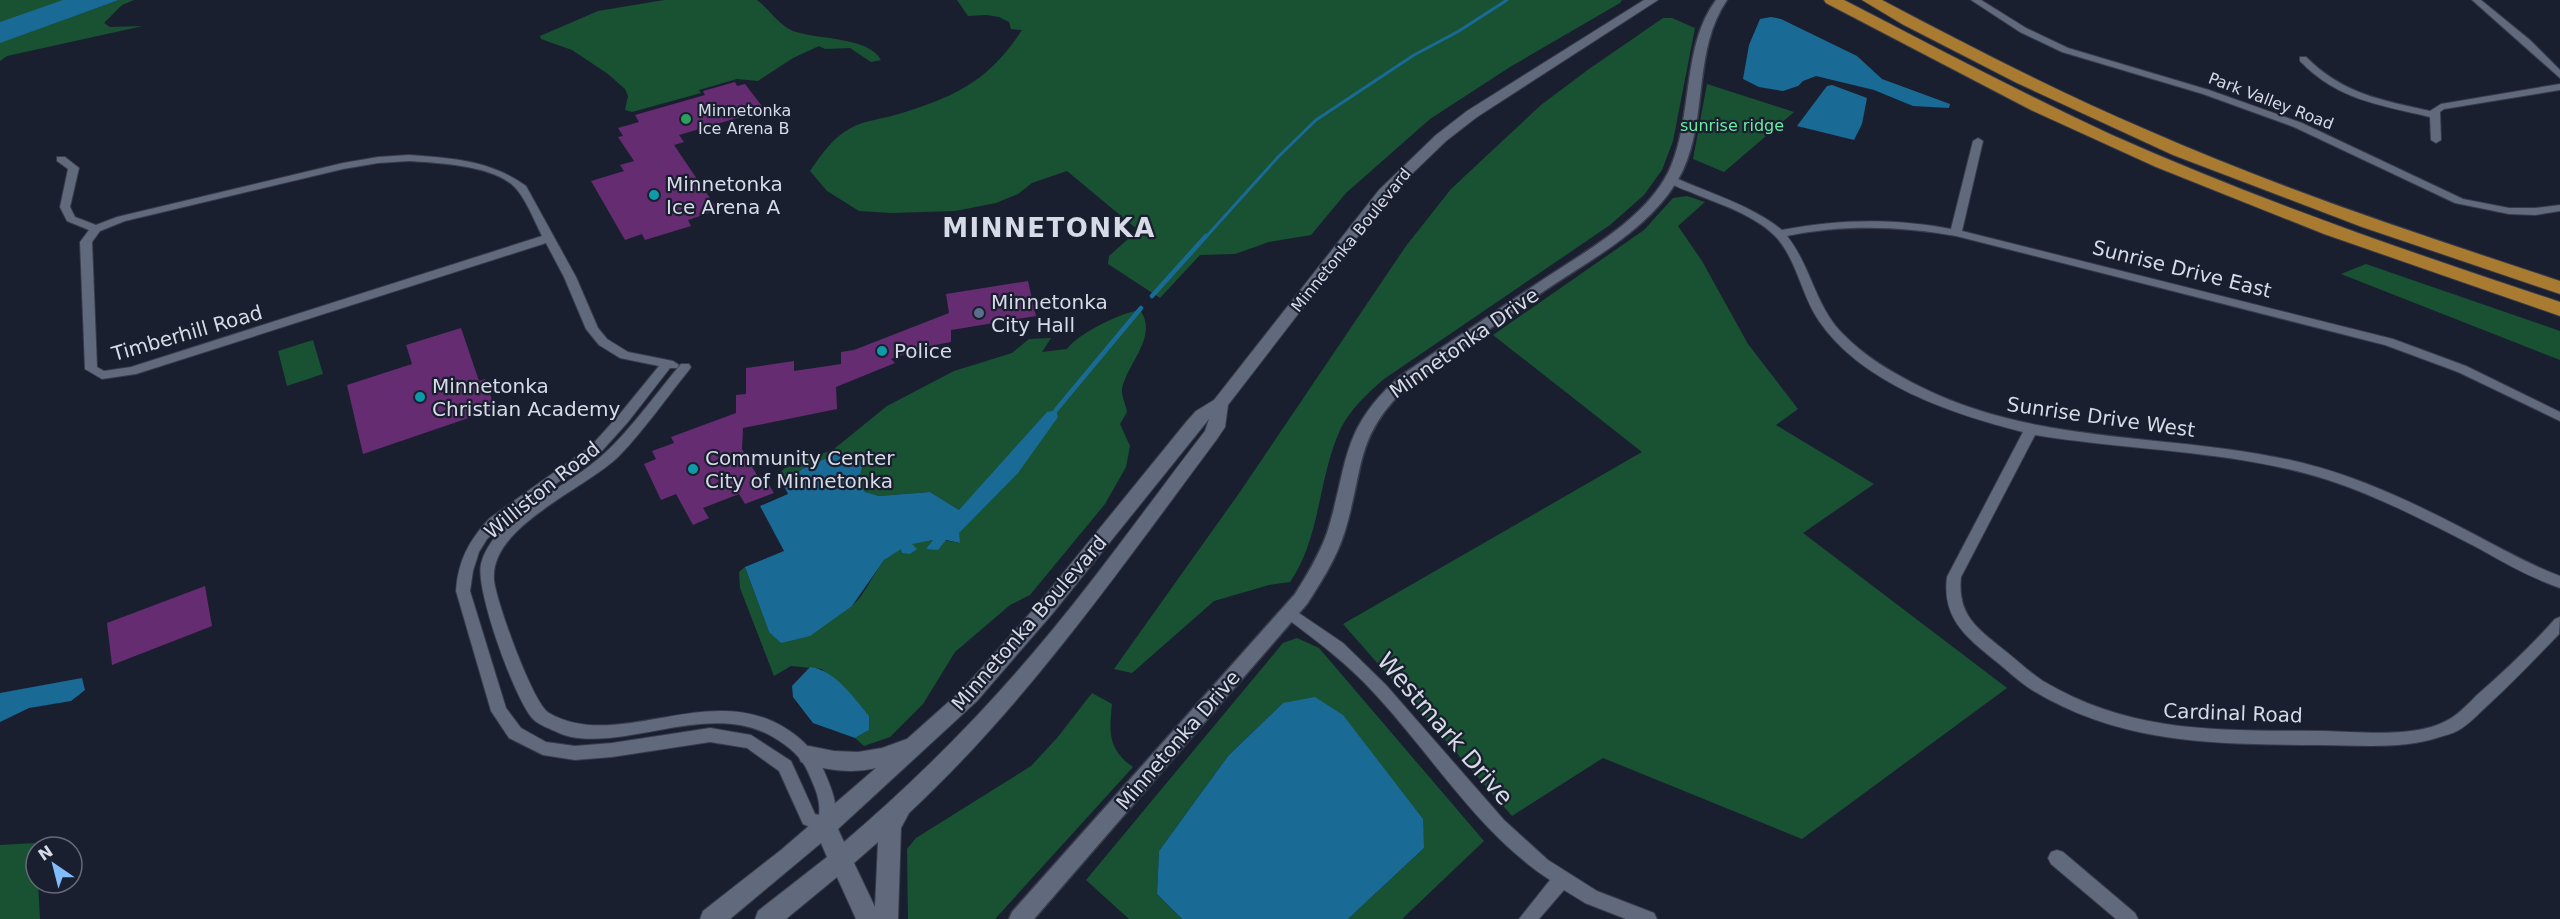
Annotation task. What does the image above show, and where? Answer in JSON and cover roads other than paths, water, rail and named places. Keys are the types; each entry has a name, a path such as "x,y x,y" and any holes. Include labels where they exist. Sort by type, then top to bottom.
{"highway":[{"path":"1832,0 1999,88 2169,166 2321,227 2560,309"},
{"path":"1870,0 1993,66 2178,150 2352,218 2560,288"}],"main road":[{"name":"Minnetonka Boulevard","path":"712,919 825,826 924,739 970,695 1010,650 1193,425 1202,415 1220,404 1377,201 1412,164 1472,114 1652,0"},
{"name":"Minnetonka Boulevard","path":"767,919 926,784 975,734 1059,637 1211,435 1216,427 1220,404"},
{"path":"809,755 827,761 852,763 895,753 924,739"},
{"path":"886,919 890,828 901,806"},
{"name":"Williston Road","path":"825,826 868,919"}],"street":[{"name":"Minnetonka Drive","path":"1020,919 1290,613 1320,568 1338,526 1351,460 1360,435 1385,396 1624,230 1648,210 1672,180 1683,151 1706,28 1722,0"},
{"name":"Park Valley Road","path":"1975,0 2043,41 2065,50 2206,92 2298,124 2459,201 2526,212 2560,208"},
{"path":"2476,0 2527,42 2560,75"},
{"path":"2303,59 2319,77 2342,91 2435,115"},
{"path":"2436,140 2435,111 2442,106 2560,87"},
{"path":"1956,233 1978,141"},
{"path":"61,159 74,168 65,207 71,219 96,229"},
{"name":"Williston Road","path":"96,229 139,214 308,173 378,160 438,159 472,164 508,178 522,188 570,277 592,328 603,342 624,355 685,367 614,453 593,471 531,512 501,539 488,563 487,581 525,694 538,715 563,729 605,732 699,717 724,716 778,729 809,755 828,804 825,826 809,819 785,766 751,742 710,735 612,750 575,753 543,748 515,733 499,711 464,591 465,571 472,550 487,531 520,502 574,468 597,448 667,364"},
{"name":"Sunrise Drive West","path":"1672,180 1764,222 1780,234 1790,249 1816,308 1848,345 1896,379 1941,402 1983,418 2030,431 2206,451 2303,468 2349,482 2392,500 2539,574 2560,582"},
{"name":"Sunrise Drive East","path":"1780,234 1828,226 1875,222 1917,225 1956,233 2389,342 2462,369 2560,417"},
{"name":"Timberhill Road","path":"96,229 86,242 91,369 102,375 132,371 549,238"},
{"name":"Cardinal Road","path":"2030,431 1954,577 1951,591 1963,624 1978,638 2036,684 2098,715 2129,726 2192,737 2391,738 2425,734 2454,725 2560,623"},
{"name":"Westmark Drive","path":"1290,613 1337,644 1502,830 1560,881 1597,900 1648,919"},
{"path":"2057,858 2128,919"},
{"path":"1528,919 1560,881"}],"water":[{"path":"63,0 119,0 0,43 0,22"},
{"path":"1771,17 1781,19 1857,56 1882,79 1950,104 1949,108 1913,106 1874,90 1816,76 1783,91 1759,87 1743,79 1749,45 1760,19"},
{"path":"1832,85 1867,98 1862,124 1854,140 1797,126 1827,86"},
{"path":"1056,410 1058,417 1018,473 959,533 960,543 946,540 938,550 926,549 933,540 912,544 917,549 910,554 902,553 901,549 884,560 852,606 810,636 781,643 769,632 745,567 784,551 760,506 788,494 784,486 802,469 836,454 863,463 858,483 865,492 879,496 930,492 959,510 1047,412"},
{"path":"810,667 828,673 850,693 869,716 869,730 855,738 813,723 793,697 792,686"},
{"path":"82,678 85,690 71,701 29,708 0,722 0,693"},
{"path":"1315,697 1343,715 1423,819 1424,848 1348,919 1182,919 1157,894 1159,851 1228,756 1283,703"}],"waterway":[{"path":"1205,238 1278,157 1316,120 1414,55 1459,31 1507,0"},
{"path":"1152,296 1206,236"},
{"path":"1056,410 1141,308"}],"place":[{"name":"Minnetonka Ice Arena B","path":"686,119"},
{"name":"Minnetonka Ice Arena A","path":"654,195"},
{"name":"Minnetonka City Hall","path":"979,313"},
{"name":"Police","path":"882,351"},
{"name":"Minnetonka Christian Academy","path":"420,397"},
{"name":"Community Center City of Minnetonka","path":"693,469"}],"district":[{"name":"MINNETONKA","path":"1049,228"}],"park label":[{"name":"sunrise ridge","path":"1732,125"}]}
